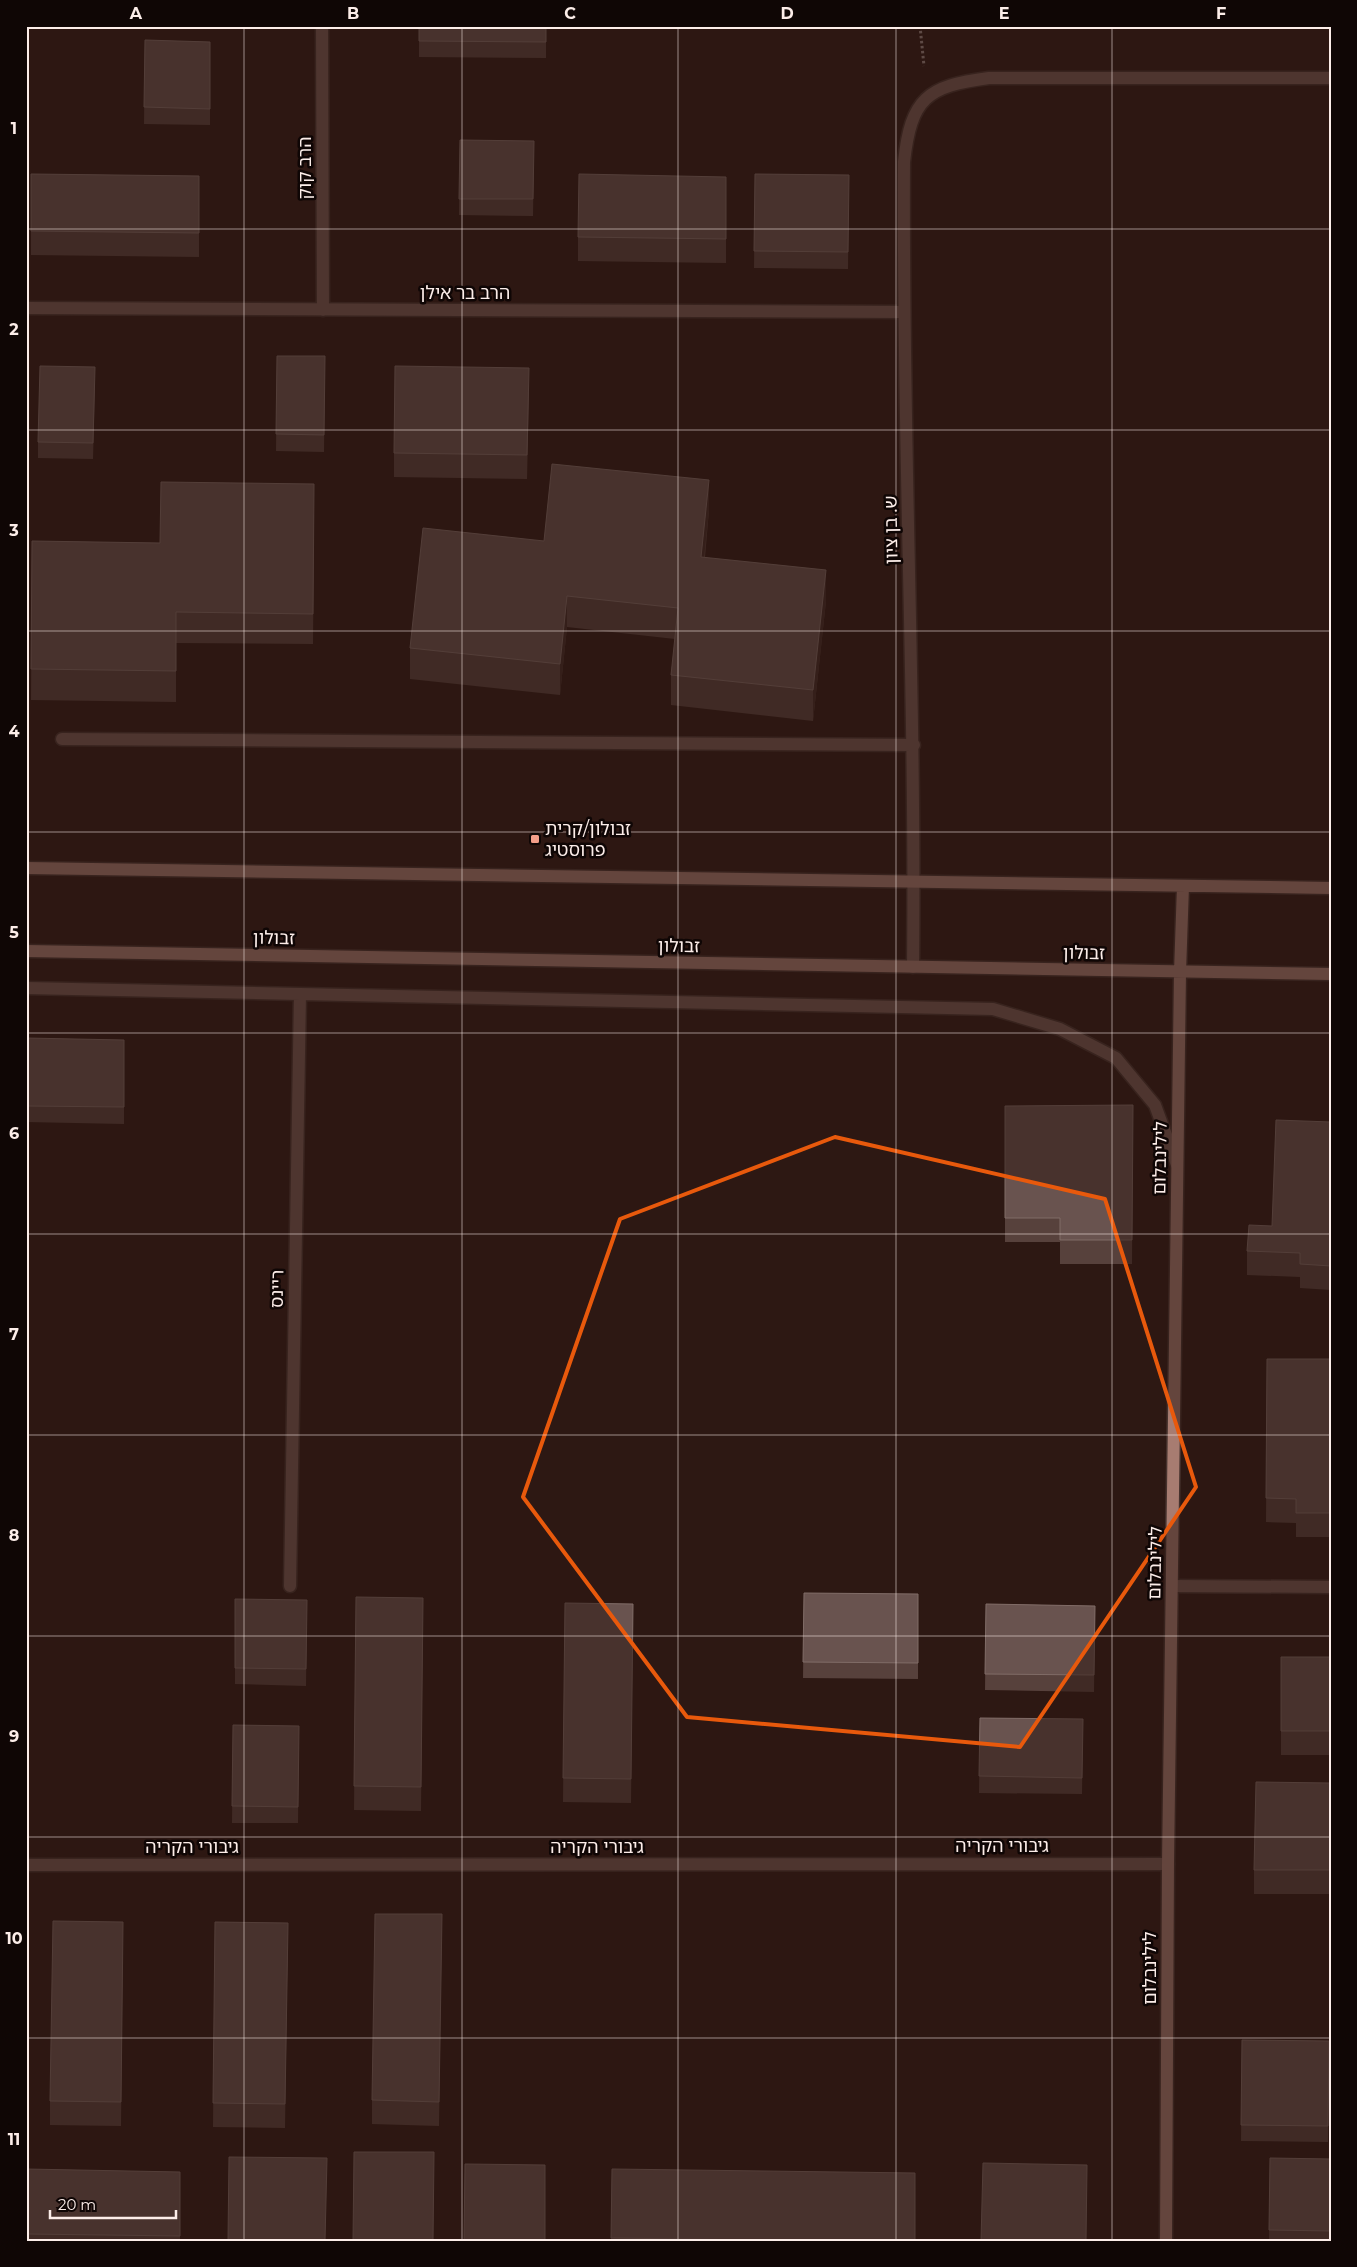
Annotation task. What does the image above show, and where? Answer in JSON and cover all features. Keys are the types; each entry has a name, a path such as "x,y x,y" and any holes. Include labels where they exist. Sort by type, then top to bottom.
{"main road":[{"path":"26,868 1331,888"},
{"name":"לילינבלום","path":"1166,2241 1168,1864 1180,972 1183,886"},
{"name":"זבולון","path":"26,951 1331,974"}],"street":[{"name":"הרב קוק","path":"322,26 323,310"},
{"path":"927,96 948,85 989,78 1331,78"},
{"name":"ש. בן ציון","path":"913,967 914,745 903,312 904,162 906,141 912,120 927,96"},
{"name":"הרב בר אילן","path":"26,308 903,312"},
{"path":"62,740 914,745"},
{"path":"26,988 993,1009 1060,1029 1116,1058 1155,1105 1178,1166"},
{"name":"ריינס","path":"290,1586 300,994"},
{"path":"1172,1586 1331,1587"},
{"name":"גיבורי הקריה","path":"26,1865 1168,1864"}],"path":[{"path":"920,26 927,96"}],"highlighted area":[{"path":"835,1137 1105,1199 1196,1487 1020,1747 687,1717 523,1497 620,1219"}],"building":[{"path":"419,26 546,26 546,42 419,41"},
{"path":"145,40 210,42 210,109 144,107"},
{"path":"460,140 534,141 533,199 459,199"},
{"path":"31,174 199,176 199,233 31,231"},
{"path":"579,174 726,177 726,239 578,237"},
{"path":"755,174 849,175 848,252 754,251"},
{"path":"277,356 325,356 324,435 276,434"},
{"path":"40,366 95,367 93,443 38,442"},
{"path":"395,366 529,368 527,455 394,453"},
{"path":"552,464 709,480 701,557 826,570 813,690 671,675 678,608 567,596 560,664 410,648 423,528 544,541"},
{"path":"161,482 314,484 313,614 176,612 176,671 31,669 32,541 160,543"},
{"path":"26,1038 124,1040 124,1107 26,1106"},
{"path":"1133,1105 1132,1240 1060,1240 1060,1218 1005,1218 1005,1106"},
{"path":"1276,1120 1331,1122 1331,1266 1300,1264 1300,1253 1247,1251 1249,1225 1272,1226"},
{"path":"1267,1359 1331,1359 1331,1513 1296,1513 1296,1499 1266,1498"},
{"path":"804,1593 918,1594 918,1663 803,1662"},
{"path":"356,1597 423,1598 421,1787 354,1786"},
{"path":"235,1599 307,1600 306,1669 235,1668"},
{"path":"565,1603 633,1604 631,1779 563,1778"},
{"path":"986,1604 1095,1606 1094,1675 985,1674"},
{"path":"1281,1657 1331,1657 1331,1731 1281,1731"},
{"path":"980,1718 1083,1719 1082,1778 979,1776"},
{"path":"233,1725 299,1726 298,1807 232,1806"},
{"path":"1256,1782 1331,1783 1331,1870 1254,1870"},
{"path":"375,1914 442,1914 439,2102 372,2100"},
{"path":"53,1921 123,1922 121,2102 50,2101"},
{"path":"215,1922 288,1923 285,2104 213,2103"},
{"path":"1242,2040 1329,2041 1328,2126 1241,2125"},
{"path":"354,2152 434,2152 433,2241 353,2241"},
{"path":"229,2157 327,2158 325,2241 228,2241"},
{"path":"1270,2158 1331,2159 1331,2231 1269,2230"},
{"path":"983,2163 1087,2165 1086,2241 981,2241"},
{"path":"465,2164 545,2165 545,2241 464,2241"},
{"path":"26,2169 180,2172 180,2236 26,2234"},
{"path":"612,2169 915,2173 915,2241 611,2238"}],"place":[{"name":"זבולון/קרית פרוסטיג","path":"535,839"}]}
